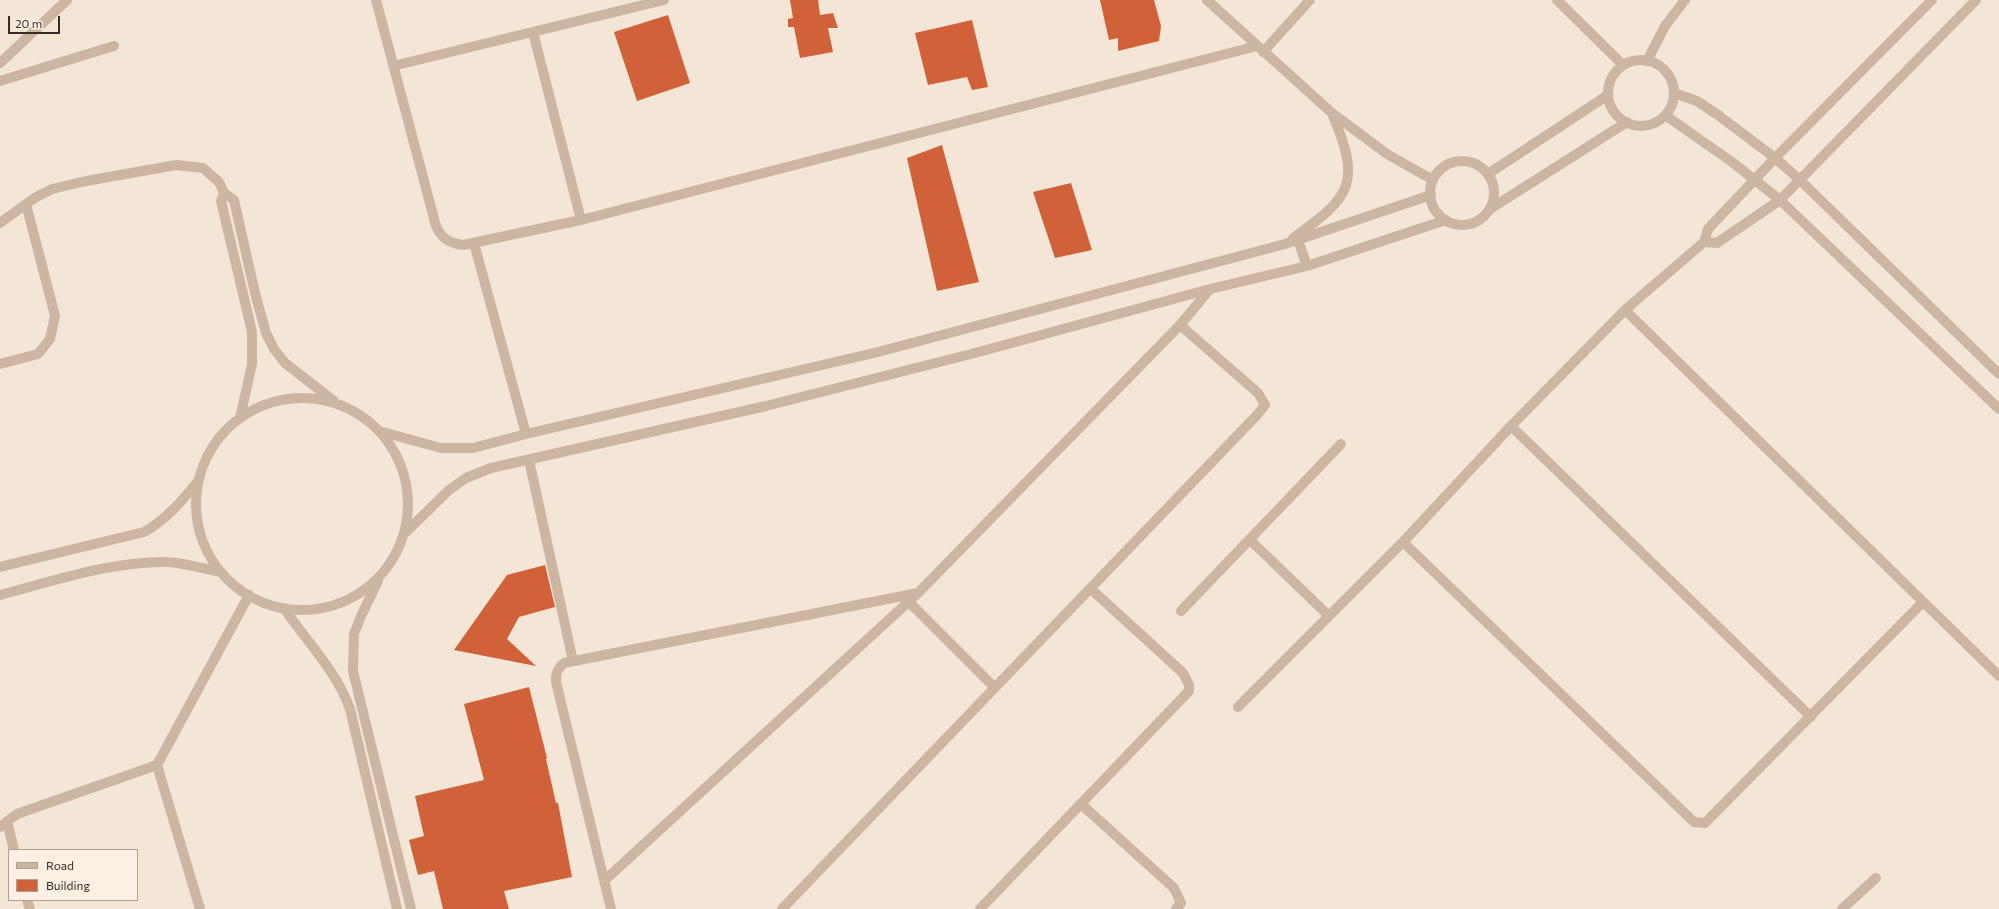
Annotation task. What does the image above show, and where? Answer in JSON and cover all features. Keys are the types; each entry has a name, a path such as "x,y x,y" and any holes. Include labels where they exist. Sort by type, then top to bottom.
{"street":[{"path":"0,63 67,0"},
{"path":"376,0 392,66 439,233 450,243 463,245 581,220 1260,49 1310,0"},
{"path":"392,66 664,0"},
{"path":"1207,0 1332,113 1387,154 1433,180"},
{"path":"1557,0 1623,65"},
{"path":"1647,61 1665,26 1685,0"},
{"path":"1238,707 1403,542 1511,426 1625,310 1704,242 1708,229 1775,158 1932,0"},
{"path":"1704,242 1717,243 1780,200 1976,0"},
{"path":"533,32 581,220"},
{"path":"0,81 114,46"},
{"path":"1638,60 1647,61 1664,69 1670,77 1674,92 1671,106 1665,115 1657,121 1647,125 1637,125 1627,122 1614,111 1608,95 1612,76 1623,65 1638,60"},
{"path":"1674,92 1697,101 1775,158 1801,180 1999,374"},
{"path":"1488,174 1608,95"},
{"path":"1285,244 1323,217 1334,207 1347,183 1349,170 1347,154 1332,113"},
{"path":"1665,115 1732,162 1780,200 1997,403"},
{"path":"1490,209 1627,122"},
{"path":"1459,161 1470,162 1480,166 1488,174 1494,191 1494,200 1484,217 1465,225 1455,224 1446,220 1438,213 1433,205 1431,195 1433,180 1439,171 1448,164 1459,161"},
{"path":"0,223 36,197 59,188 86,181 176,165 203,168 219,182 224,193 234,200 266,334 274,349 285,363 338,404 360,415 379,431 396,456 405,479 408,504 404,534 391,562 382,574 361,616 354,634 353,671 411,909"},
{"path":"224,193 221,201 252,332 252,364 240,418"},
{"path":"379,431 441,448 473,448 526,434 878,352 1285,244 1431,195"},
{"path":"0,364 25,359 38,354 50,340 56,316 26,204"},
{"path":"404,534 449,490 466,478 491,468 774,404 983,351 1210,289 1307,266 1446,220"},
{"path":"1298,240 1307,266"},
{"path":"474,243 526,434"},
{"path":"605,880 909,602 1180,325 1210,289"},
{"path":"1625,310 1999,676"},
{"path":"782,909 1265,405 1258,393 1180,325"},
{"path":"338,404 297,398 277,401 258,407 240,418 226,430 214,445 205,462 199,480 196,499 197,519 210,556 222,572 234,585 249,595 266,603 284,608 302,610 337,604 364,590 382,574"},
{"path":"1511,426 1811,717"},
{"path":"1182,611 1341,444"},
{"path":"529,460 573,661"},
{"path":"0,567 144,532 159,524 169,516 199,480"},
{"path":"1250,540 1329,616"},
{"path":"1403,542 1694,822 1705,823 1924,602"},
{"path":"0,595 68,577 135,563 166,562 222,572"},
{"path":"980,909 1189,691 1189,685 1183,673 1091,588"},
{"path":"611,909 556,682 556,673 560,666 564,663 573,661 918,593"},
{"path":"14,849 3,824 17,814 157,765 249,595"},
{"path":"909,602 995,688"},
{"path":"284,608 320,656 345,694 350,709 398,909"},
{"path":"157,765 200,909"},
{"path":"1081,804 1174,888 1181,903 1176,909"},
{"path":"1842,909 1876,878"}],"building":[{"path":"790,0 818,0 820,15 833,13 838,28 828,28 833,52 800,58 794,27 788,27 788,19 793,18"},
{"path":"1100,0 1154,0 1161,26 1159,41 1118,51 1118,38 1109,40"},
{"path":"668,15 690,83 637,101 614,32"},
{"path":"972,20 988,87 972,90 967,77 928,85 915,33"},
{"path":"942,145 979,282 937,291 907,158"},
{"path":"1071,183 1092,250 1055,258 1033,192"},
{"path":"545,565 555,607 519,617 507,639 536,666 454,650 507,575"},
{"path":"529,687 547,758 556,803 558,803 572,877 504,891 509,909 443,909 434,871 418,875 409,840 424,836 415,796 484,780 464,704"}]}
